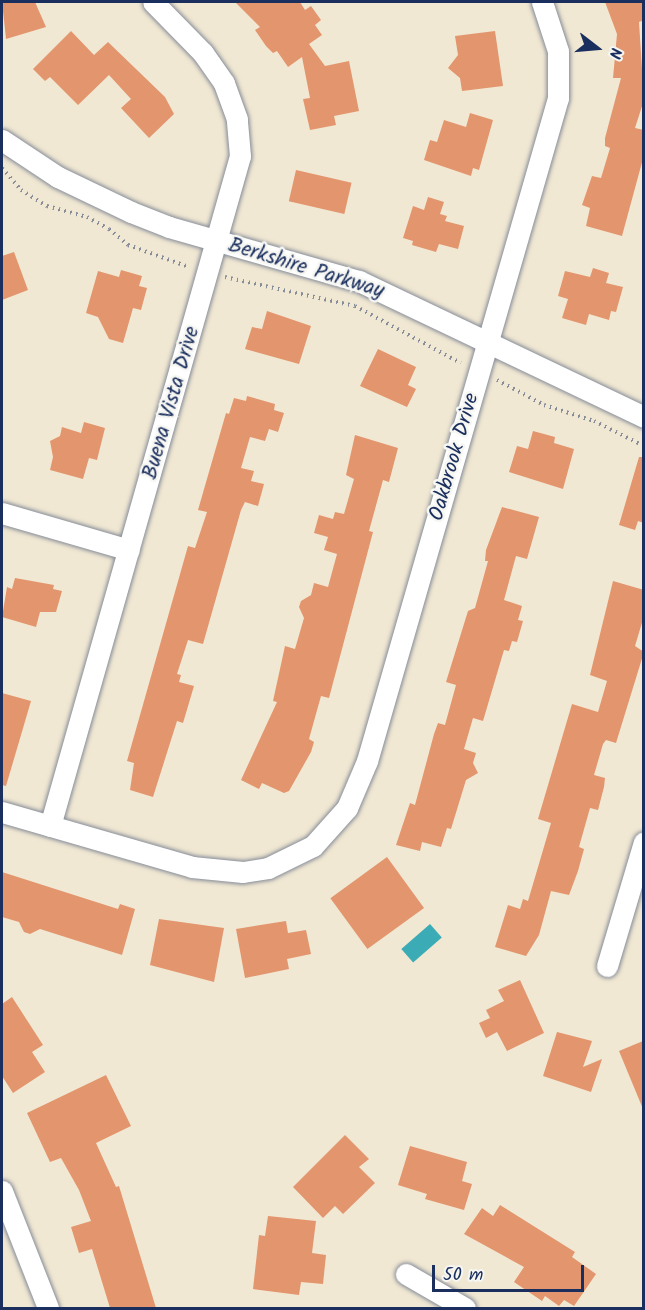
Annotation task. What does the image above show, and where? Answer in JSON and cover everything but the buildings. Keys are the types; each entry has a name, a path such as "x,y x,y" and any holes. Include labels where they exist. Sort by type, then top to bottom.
{"street":[{"name":"Buena Vista Drive","path":"50,826 219,242 240,156 237,118 224,83 203,52 153,2"},
{"name":"Oakbrook Drive","path":"2,812 218,873 252,871 290,859 332,829 359,787 558,98 559,73 553,28 542,2"},
{"name":"Berkshire Parkway","path":"2,140 94,195 169,227 359,282 644,417"},
{"path":"2,513 129,550"},
{"path":"608,966 644,842"},
{"path":"2,1191 48,1308"},
{"path":"406,1274 465,1308"}],"path":[{"path":"2,168 21,190 47,207 87,217 143,252 296,296 355,306 431,350 544,405 602,424 644,446"}],"water":[{"path":"430,924 442,938 413,963 401,949"}]}
